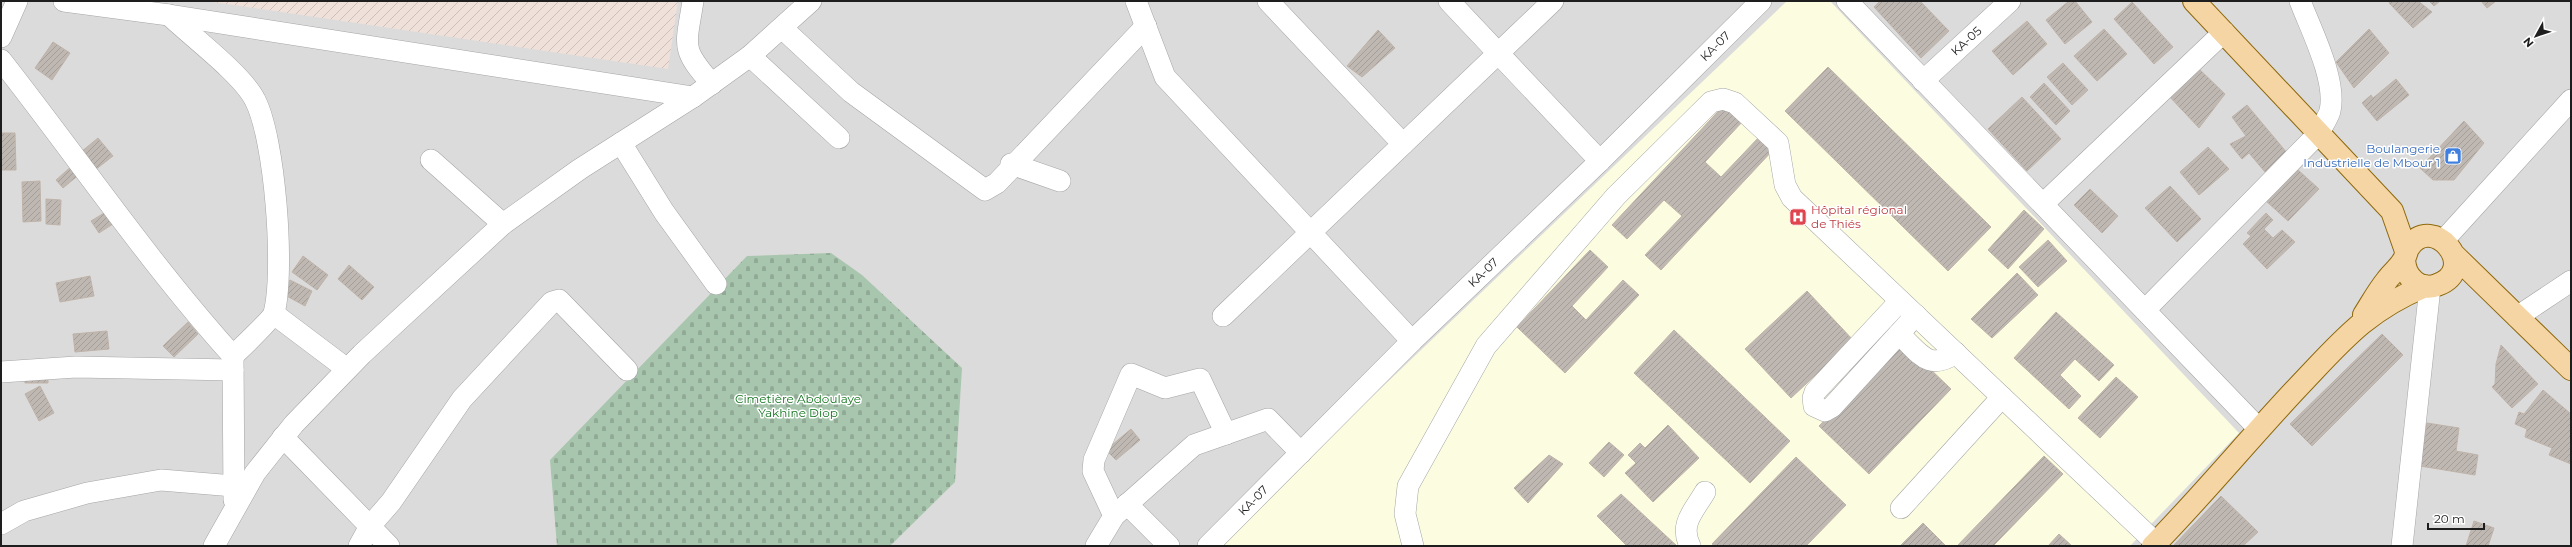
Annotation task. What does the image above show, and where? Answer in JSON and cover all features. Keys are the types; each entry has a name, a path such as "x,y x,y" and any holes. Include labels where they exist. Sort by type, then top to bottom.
{"main road":[{"path":"2194,1 2392,211 2410,277 2430,287 2456,284 2472,287 2497,298"},
{"path":"2380,198 2444,244 2497,298 2571,369"},
{"path":"2155,545 2258,429 2359,323 2386,281 2418,239 2444,244"},
{"path":"2359,323 2398,297 2442,283 2453,271 2444,244"}],"street":[{"path":"1,37 17,1"},
{"path":"64,1 169,15 693,97"},
{"path":"693,1 687,41 688,53 692,62 712,84"},
{"path":"214,546 255,474 283,437 347,369 503,224 580,169 712,84 750,56 811,1"},
{"path":"1136,1 1165,77 1412,341"},
{"path":"1268,1 1403,144"},
{"path":"1449,1 1600,161"},
{"path":"1223,316 1553,1"},
{"name":"KA-07","path":"1208,546 1412,341 1600,161 1761,1"},
{"path":"1847,1 2258,429"},
{"name":"KA-05","path":"1923,81 2010,1"},
{"path":"2144,310 2319,133 2330,111 2329,89 2321,55 2300,1"},
{"path":"1,372 76,367 233,363 274,314 278,278 273,174 262,118 255,100 238,79 169,15"},
{"path":"782,28 851,92 985,190 997,182 1012,164 1146,26"},
{"path":"2043,204 2224,32"},
{"path":"750,56 839,138"},
{"path":"1,60 73,152 186,304 233,363 234,510"},
{"path":"1413,546 1405,514 1408,486 1486,346 1616,196 1711,102 1723,99 1735,103 1778,143 1785,185 1792,198 1956,353 2155,545"},
{"path":"2444,244 2571,100"},
{"path":"621,144 664,212 716,284"},
{"path":"431,160 503,224"},
{"path":"1012,164 1060,181"},
{"path":"2517,317 2571,281"},
{"path":"2402,546 2430,287"},
{"path":"359,546 370,526 391,502 462,399 555,300 559,300 627,370"},
{"path":"1900,301 1815,392 1814,406 1825,410 1832,406 1916,315"},
{"path":"274,314 347,369"},
{"path":"1899,334 1928,361 1944,362 1956,353"},
{"path":"1169,546 1121,510 1093,471 1094,460 1131,374 1165,388 1200,380 1226,434"},
{"path":"1901,508 2002,397"},
{"path":"1096,546 1121,510 1194,445 1268,419 1301,453"},
{"path":"283,437 389,546"},
{"path":"1,524 24,511 87,492 153,481 234,486"},
{"path":"1690,546 1684,535 1686,526 1705,492"}],"shaded area":[{"path":"1,1 2571,1 2571,546 1,546"},
{"path":"206,1 678,1 668,69"},
{"name":"Hôpital régional de Thiés","path":"1787,1 1830,1 2239,433 2130,546 1223,546 1229,533"}],"green space":[{"name":"Cimetière Abdoulaye Yakhine Diop","path":"831,253 862,275 962,368 955,482 890,546 557,546 550,460 747,256"}],"building":[{"path":"1880,1 1920,1 1949,31 1921,58 1874,7"},
{"path":"2069,1 2075,1 2092,22 2065,44 2046,20"},
{"path":"2390,1 2418,1 2432,12 2413,28 2389,3"},
{"path":"2429,1 2440,1 2434,6"},
{"path":"2481,1 2496,1 2487,8"},
{"path":"2132,2 2173,47 2154,64 2114,19"},
{"path":"2027,21 2047,44 2013,75 1992,51"},
{"path":"2104,29 2127,54 2097,81 2074,56"},
{"path":"2369,29 2389,53 2354,88 2336,62"},
{"path":"1378,30 1395,48 1362,77 1347,66"},
{"path":"53,42 70,53 52,80 35,68"},
{"path":"2063,63 2088,90 2072,105 2047,77"},
{"path":"2196,66 2225,94 2199,128 2168,95"},
{"path":"1828,67 1991,227 1948,271 1785,111"},
{"path":"2396,79 2409,95 2377,121 2362,103 2371,95 2373,98"},
{"path":"2044,83 2070,111 2056,125 2030,97"},
{"path":"2022,97 2061,139 2027,171 1988,129"},
{"path":"1725,104 1743,121 1705,162 1721,177 1760,136 1774,149 1661,270 1645,255 1682,216 1664,200 1627,239 1612,225"},
{"path":"2247,105 2288,154 2265,172 2249,153 2242,159 2230,144 2246,136 2232,117"},
{"name":"Boulangerie Industrielle de Mbour 1","path":"2464,121 2484,143 2454,180 2433,180 2420,168"},
{"path":"1,133 15,133 16,170 1,170"},
{"path":"98,138 113,156 95,170 81,152"},
{"path":"2208,147 2229,169 2199,195 2180,172"},
{"path":"73,165 81,173 63,188 56,180"},
{"path":"2297,169 2319,189 2288,221 2266,201"},
{"path":"40,181 41,221 23,222 22,182"},
{"path":"2170,186 2201,219 2177,242 2145,208"},
{"path":"2090,189 2118,216 2102,233 2074,205"},
{"path":"46,199 61,200 60,225 46,224"},
{"path":"109,210 116,222 99,233 91,221"},
{"path":"2024,210 2044,229 2008,269 1988,250"},
{"path":"2266,213 2273,220 2264,229 2273,238 2282,230 2295,242 2267,269 2243,244 2251,236 2247,233"},
{"path":"2048,240 2067,261 2038,287 2019,267"},
{"path":"1590,250 1608,267 1572,306 1586,320 1623,280 1639,295 1565,373 1517,327"},
{"path":"303,256 328,275 317,290 292,272"},
{"path":"349,265 374,287 362,300 338,279"},
{"path":"2017,273 2038,295 1992,338 1971,319"},
{"path":"90,276 94,296 60,302 56,283"},
{"path":"290,280 312,291 305,306 283,294"},
{"path":"1807,291 1853,340 1791,398 1745,349"},
{"path":"2056,312 2114,365 2099,381 2075,359 2060,375 2081,396 2069,409 2014,358"},
{"path":"188,322 198,334 174,357 163,346"},
{"path":"1674,330 1790,441 1750,483 1634,373"},
{"path":"107,331 109,349 75,352 73,334"},
{"path":"2382,334 2403,355 2312,446 2290,424"},
{"path":"1901,341 1951,389 1869,474 1819,426"},
{"path":"2501,345 2538,384 2512,408 2492,387 2495,384 2496,364"},
{"path":"48,372 48,383 25,383 25,373"},
{"path":"2116,377 2138,397 2100,438 2078,418"},
{"path":"40,386 54,413 39,421 25,394"},
{"path":"2543,390 2571,414 2571,464 2549,455 2552,448 2525,437 2527,429 2515,424 2519,412 2524,414"},
{"path":"2427,423 2459,428 2456,451 2478,455 2475,475 2420,466"},
{"path":"1668,425 1699,458 1653,502 1625,473 1636,463 1628,455 1640,443 1645,448"},
{"path":"1131,429 1140,440 1116,460 1106,450"},
{"path":"1609,442 1624,455 1604,477 1589,463"},
{"path":"1549,455 1563,464 1528,503 1514,488"},
{"path":"2044,456 2063,474 1993,546 1957,546"},
{"path":"1796,457 1846,505 1806,546 1715,546 1712,544"},
{"path":"1621,494 1677,546 1627,546 1597,516"},
{"path":"2221,496 2258,532 2243,546 2173,546"},
{"path":"2474,521 2494,528 2488,546 2466,546"},
{"path":"1923,523 1946,546 1900,546"},
{"path":"2059,534 2072,546 2048,546"}],"place":[{"name":"Boulangerie Industrielle de Mbour 1","path":"2453,156"},
{"name":"Hôpital régional de Thiés","path":"1798,217"}]}
